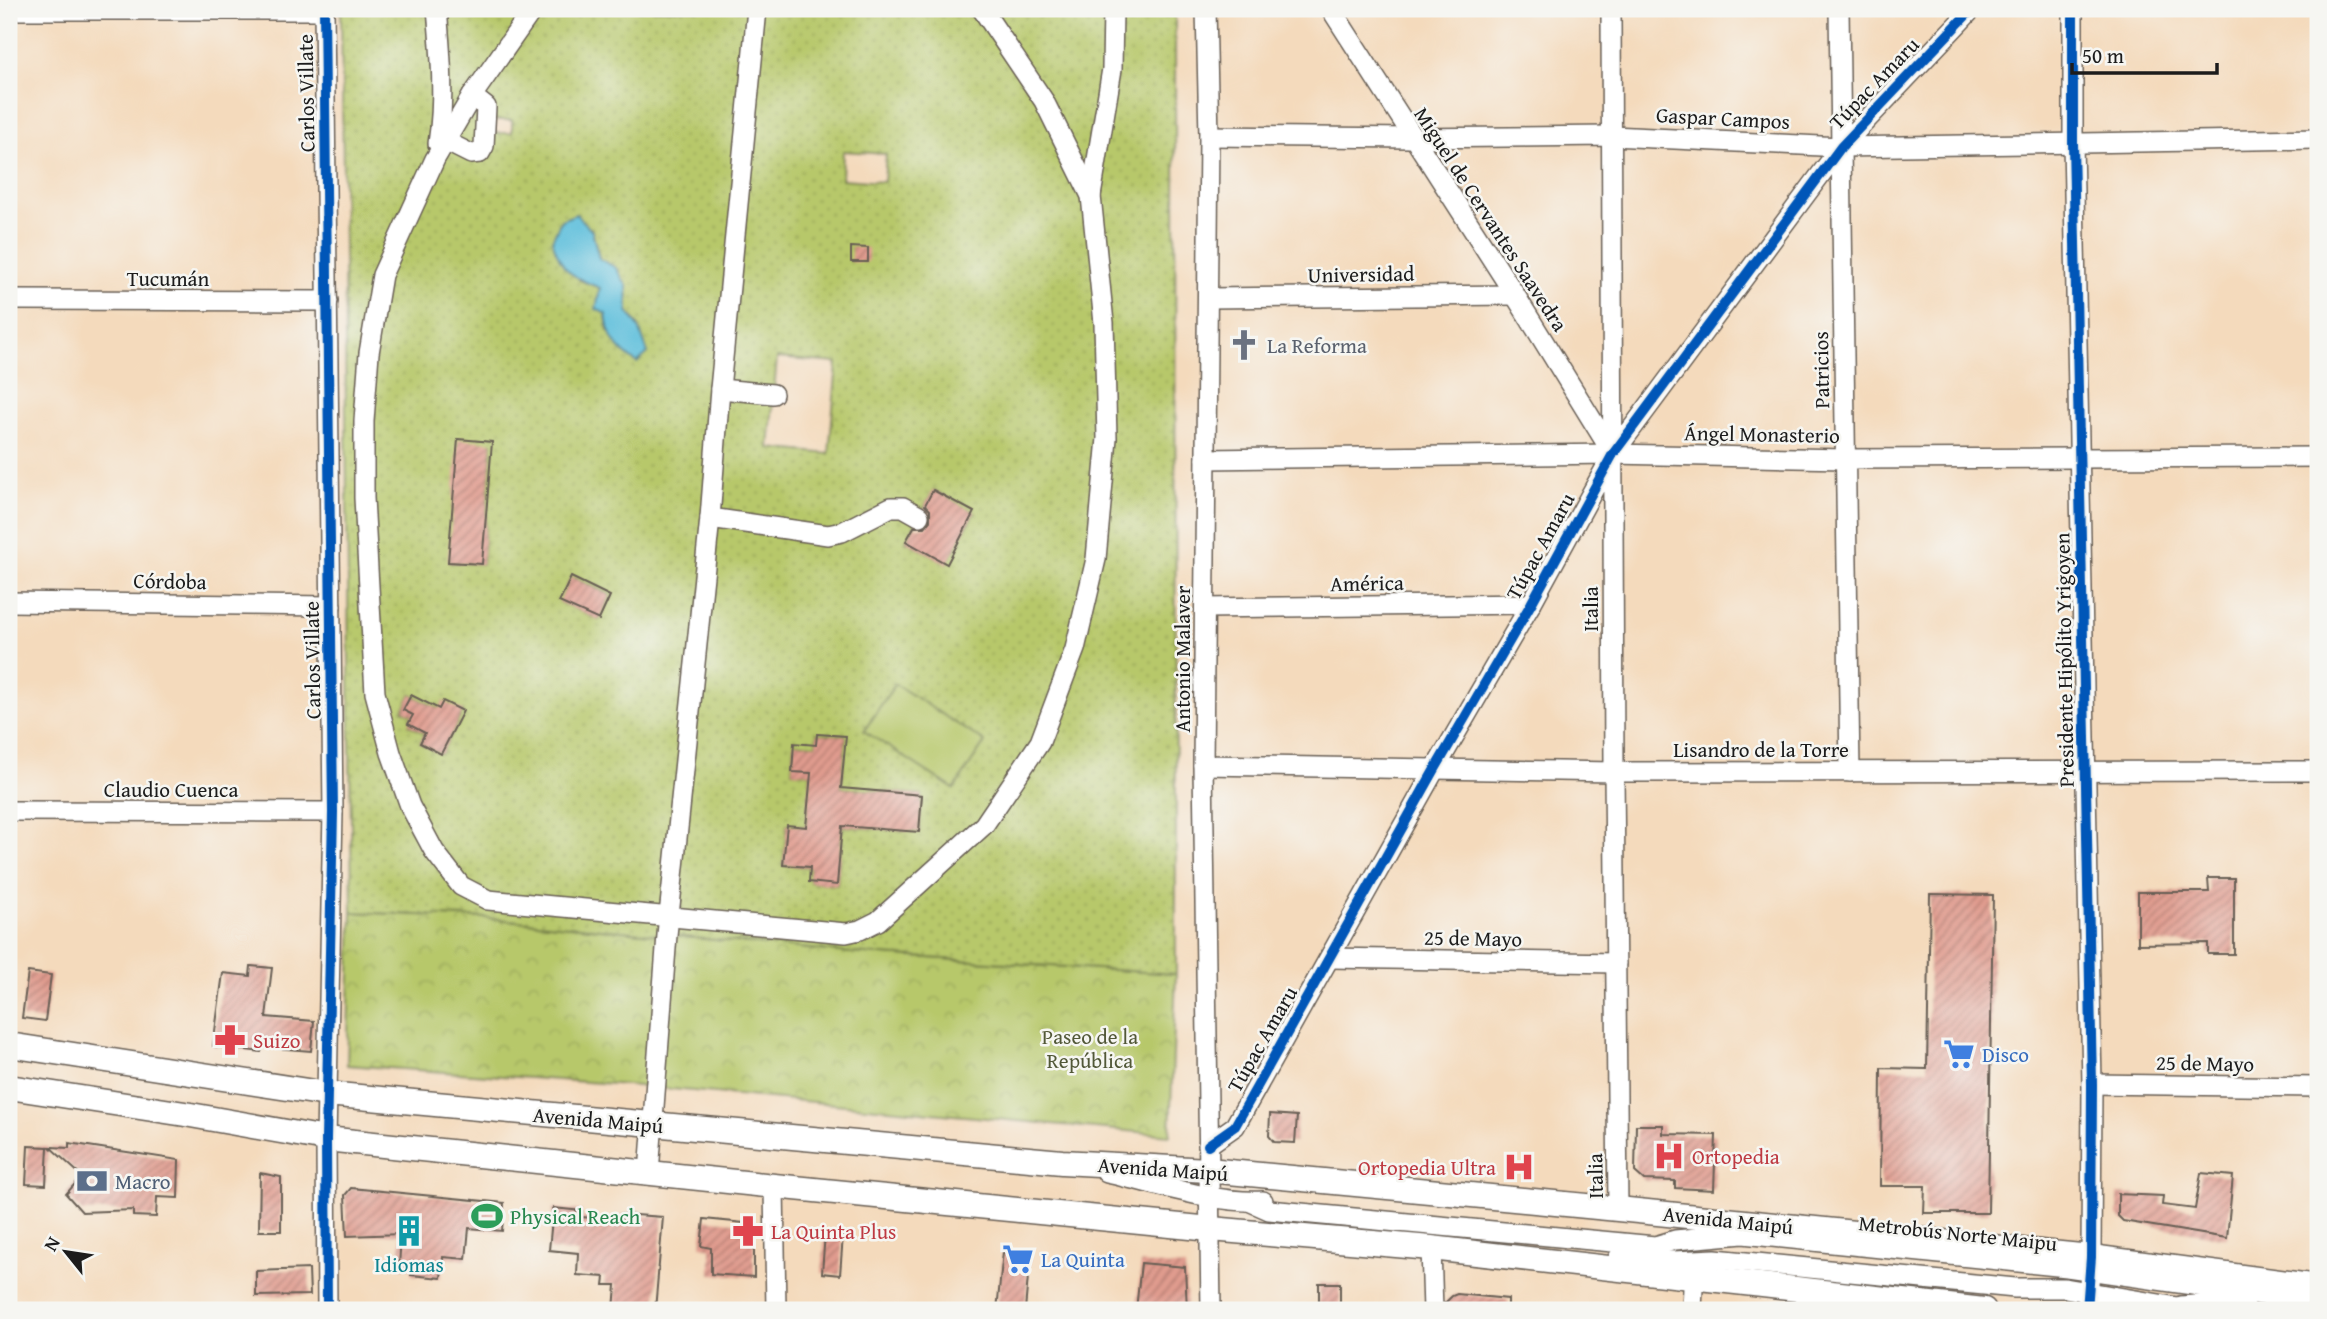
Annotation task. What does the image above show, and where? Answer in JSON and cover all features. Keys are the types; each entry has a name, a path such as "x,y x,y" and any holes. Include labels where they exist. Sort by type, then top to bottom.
{"main road":[{"name":"Avenida Maipú","path":"9,1045 327,1094 1062,1162 1208,1170 1618,1209 1696,1227 2318,1287"},
{"path":"9,1087 326,1139 1211,1229 1694,1269 1984,1310"}],"street":[{"path":"9,10 324,9"},
{"name":"Carlos Villate","path":"324,9 333,812 326,1139 327,1310"},
{"path":"435,159 443,115 442,66 436,9"},
{"path":"533,9 520,24 445,141 383,275 369,353 364,421 364,498 375,693 391,753 410,806 434,851 461,886 488,900 846,933 860,930 878,921 984,825 1040,742 1075,649 1093,572 1107,438 1104,323 1091,196 1112,69 1113,9"},
{"path":"649,1173 670,915 757,9"},
{"path":"982,9 1044,101 1091,196"},
{"name":"Antonio Malaver","path":"1206,9 1209,136 1203,765 1211,1310"},
{"name":"Miguel de Cervantes Saavedra","path":"1331,9 1515,295 1613,454"},
{"name":"Italia","path":"1611,9 1618,1209"},
{"name":"Patricios","path":"1839,9 1850,772"},
{"name":"Túpac Amaru","path":"1208,1145 1235,1126 1613,454 1841,146 1972,9"},
{"name":"Presidente Hipólito Yrigoyen","path":"2073,9 2073,143 2092,1084 2090,1263 2087,1301"},
{"path":"445,141 471,155 480,153 485,146 486,107 472,96"},
{"name":"Gaspar Campos","path":"1209,136 1612,136 1841,146 2318,139"},
{"name":"Universidad","path":"1208,298 1515,295"},
{"name":"Tucumán","path":"9,300 328,301"},
{"path":"720,389 773,394"},
{"name":"Ángel Monasterio","path":"1206,459 1613,454 1845,458 2318,457"},
{"path":"710,518 828,535 842,532 891,507 903,507 919,516"},
{"name":"Córdoba","path":"9,602 331,606"},
{"name":"América","path":"1205,608 1531,604"},
{"name":"Lisandro de la Torre","path":"1203,765 1614,772 2318,771"},
{"name":"Claudio Cuenca","path":"9,811 333,812"},
{"name":"25 de Mayo","path":"1330,958 1616,963"},
{"name":"25 de Mayo","path":"2092,1084 2318,1087"},
{"path":"1062,1162 1209,1196 1251,1202 1269,1210 1364,1214 1548,1232 1675,1240 1696,1227"},
{"path":"774,1186 776,1310"},
{"path":"1364,1214 1415,1219"},
{"path":"1692,1310 1696,1227"},
{"path":"1431,1248 1433,1310"},
{"name":"Metrobús Norte Maipu","path":"1694,1269 1715,1259 1917,1271"},
{"path":"2090,1263 2318,1303"},
{"name":"Metrobús Norte Maipu","path":"1868,1268 1898,1272 2018,1271 2052,1280 2087,1301 2195,1310"},
{"name":"Metrobús Norte Maipu","path":"2172,1306 2223,1303 2273,1310"}],"green space":[{"path":"341,9 1175,9 1176,974 851,953 487,918 352,912","holes":["484,120 512,120 512,133 484,133","843,151 886,154 884,182 842,179","592,231 599,258 627,286 628,311 640,328 608,331 600,288 579,280","777,358 837,363 829,454 769,448","492,442 482,564 449,562","934,490 974,513 947,563 906,541","571,577 610,595 599,620 560,602","411,695 439,709 463,711 441,754 420,743 425,733 409,725 413,715 403,710","817,734 846,736 841,788 922,795 919,832 842,826 837,885 810,882 810,867 783,865 787,825 806,827 811,773 792,771 794,743 816,745"]},
{"path":"895,684 985,742 954,789 864,731"},
{"name":"Paseo de la República","path":"352,912 487,918 851,953 1176,974 1170,1135 628,1085 347,1065"}],"water":[{"path":"576,214 592,231 599,258 616,268 627,286 628,311 639,328 648,353 637,363 615,343 609,331 606,314 596,309 600,288 568,271 556,250 552,240 561,220"}],"building":[{"path":"851,247 868,248 868,262 851,262"},
{"path":"458,439 492,442 482,564 448,562"},
{"path":"933,490 974,512 947,564 906,541 914,527 925,527 930,521 930,510 925,505"},
{"path":"571,577 610,596 599,620 559,602"},
{"path":"411,695 439,709 443,701 463,711 441,754 420,743 425,733 408,724 413,715 403,710"},
{"path":"817,734 846,736 841,788 922,795 919,832 842,826 837,885 809,882 810,867 783,865 787,825 806,827 811,773 792,772 794,743 816,745"},
{"path":"2208,878 2234,878 2234,954 2208,954 2208,943 2138,944 2138,892 2209,892"},
{"name":"Disco","path":"1930,894 1993,895 1988,1213 1924,1213 1925,1186 1880,1186 1881,1068 1927,1069"},
{"path":"251,966 272,968 266,1017 314,1021 311,1051 262,1047 261,1052 213,1046 223,973 250,976"},
{"path":"28,972 51,975 45,1021 22,1018"},
{"path":"1270,1114 1297,1116 1295,1143 1274,1142 1269,1136"},
{"path":"1636,1125 1663,1125 1663,1134 1716,1135 1714,1190 1675,1188 1675,1181 1644,1180 1635,1172"},
{"path":"69,1143 179,1160 178,1198 157,1197 156,1217 133,1216 133,1210 82,1212 66,1194 82,1176 50,1147 69,1148"},
{"path":"28,1146 48,1147 46,1185 26,1184"},
{"path":"260,1173 281,1177 281,1231 259,1231"},
{"path":"2201,1173 2233,1176 2227,1238 2123,1221 2118,1216 2118,1194 2163,1196 2162,1205 2195,1209"},
{"path":"351,1188 504,1203 502,1231 469,1228 466,1259 443,1257 441,1278 411,1275 412,1268 399,1267 401,1234 347,1236 345,1195"},
{"path":"553,1208 582,1211 581,1217 621,1220 622,1214 663,1217 655,1310 614,1310 616,1285 604,1285 605,1277 577,1275 578,1253 549,1250"},
{"path":"704,1219 754,1224 754,1277 711,1274 711,1248 701,1246"},
{"path":"825,1233 843,1235 840,1275 822,1273"},
{"path":"1003,1252 1030,1254 1025,1310 997,1310"},
{"path":"1141,1263 1185,1267 1187,1310 1136,1310"},
{"path":"309,1269 310,1295 256,1296 256,1271"},
{"path":"1319,1283 1340,1283 1340,1310 1319,1310"},
{"path":"1457,1294 1508,1299 1508,1310 1445,1310 1445,1303"}],"cycle path":[{"path":"324,9 333,812 326,1139 327,1310"},
{"path":"1208,1145 1235,1126 1613,454 1841,147 1972,9"},
{"path":"2073,9 2073,143 2092,1084 2091,1257 2087,1310"}],"place":[{"name":"La Reforma","path":"1244,345"},
{"name":"Suizo","path":"230,1040"},
{"name":"Disco","path":"1959,1054"},
{"name":"Ortopedia","path":"1669,1156"},
{"name":"Ortopedia Ultra","path":"1519,1167"},
{"name":"Macro","path":"92,1181"},
{"name":"Physical Reach","path":"487,1216"},
{"name":"Idiomas","path":"409,1231"},
{"name":"La Quinta Plus","path":"748,1231"},
{"name":"La Quinta","path":"1018,1259"}]}
